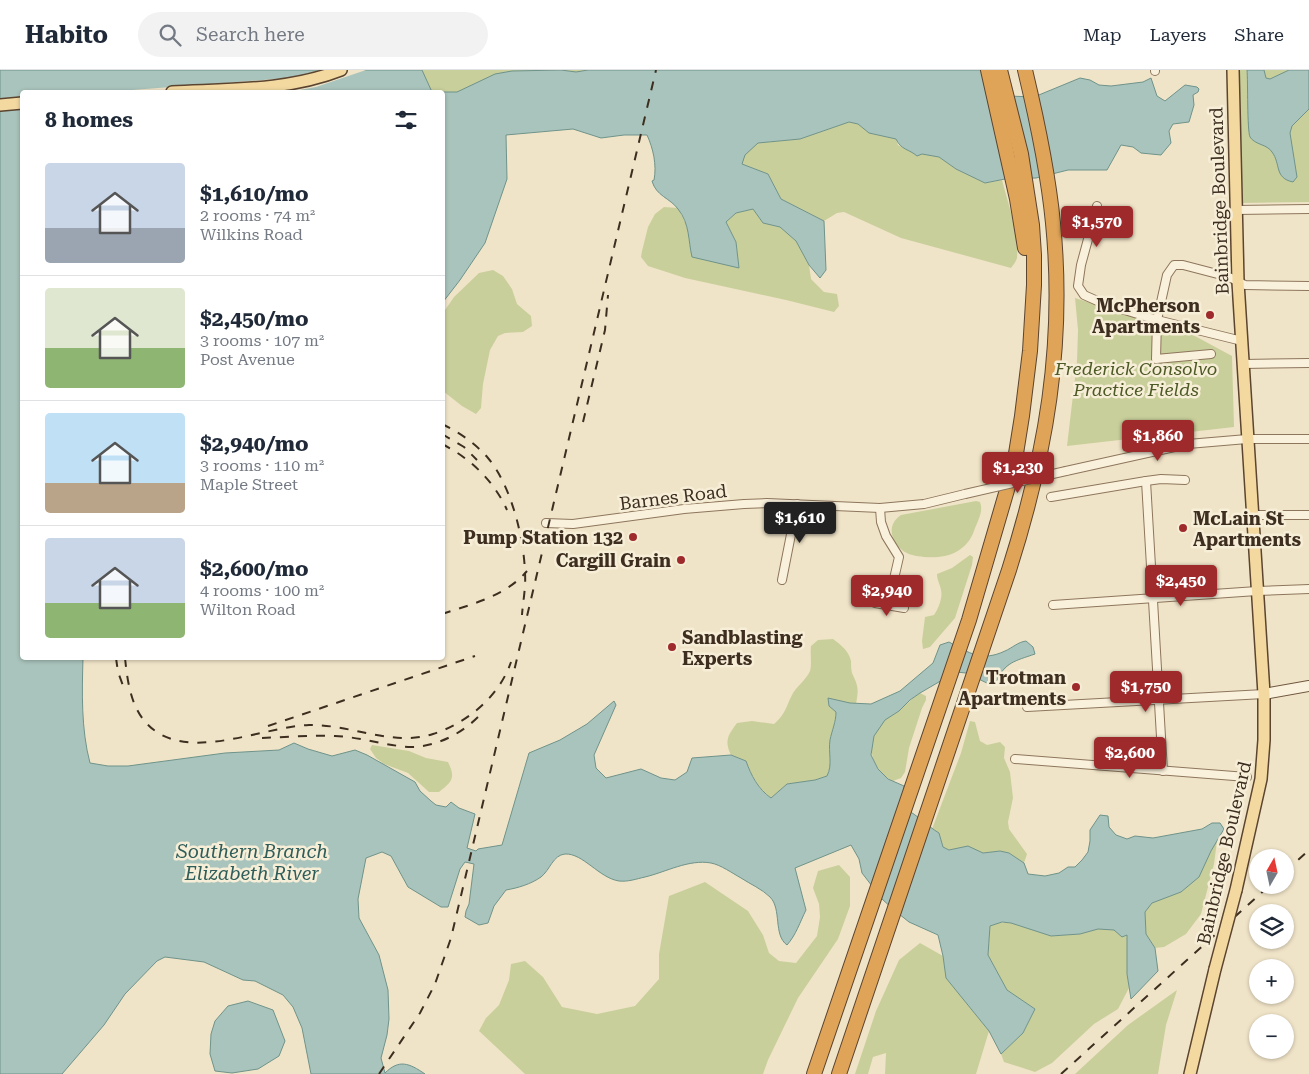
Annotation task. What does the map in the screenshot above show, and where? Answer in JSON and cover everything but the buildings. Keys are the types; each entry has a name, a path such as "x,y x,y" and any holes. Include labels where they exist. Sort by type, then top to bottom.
{"highway":[{"path":"814,1074 969,620 1014,466 1029,361 1034,256 1023,199 988,70"},
{"path":"1000,70 1021,154 1023,199"},
{"path":"839,1074 1009,570 1038,468 1050,402 1057,313 1054,235 1050,196 1043,151 1026,71"}],"main road":[{"path":"204,90 283,85 341,70"},
{"name":"Bainbridge Boulevard","path":"1190,1074 1236,890 1260,779 1264,740 1264,694 1238,282 1233,70"},
{"path":"0,105 20,103"},
{"name":"Bainbridge Boulevard","path":"1186,1074 1197,1042"}],"street":[{"path":"1097,206 1081,265 1078,286 1082,293 1095,301 1157,320 1242,341"},
{"path":"1236,210 1309,209"},
{"path":"1211,354 1156,359 1157,320 1167,276 1174,265 1183,265 1229,277 1251,286 1309,286"},
{"path":"1243,364 1309,363"},
{"name":"Barnes Road","path":"546,523 573,524 684,509 744,504 797,504 880,508 924,504 1188,444 1247,439 1309,439"},
{"path":"1146,480 1163,771"},
{"path":"1051,497 1146,480 1185,480"},
{"path":"782,580 797,504"},
{"path":"880,508 886,536 899,557 888,606"},
{"path":"1253,515 1309,514"},
{"path":"1053,604 1309,589"},
{"path":"875,603 904,608"},
{"path":"1027,707 1264,694 1309,686"},
{"path":"1014,759 1247,777"}],"green space":[{"path":"419,70 615,70 458,94 445,93 445,90 428,90"},
{"path":"1239,70 1309,70 1309,202 1241,203"},
{"path":"849,122 858,124 869,133 896,139 898,145 911,151 939,157 956,169 985,183 1002,180 1016,239 1017,258 1011,268 901,238 844,212 837,213 824,221 781,199 768,174 742,164 744,155 758,143 800,139"},
{"path":"664,207 678,208 690,232 690,245 718,262 739,268 736,242 726,222 736,213 753,209 763,223 780,227 796,241 809,265 811,279 824,292 837,294 839,306 834,312 685,278 648,266 641,257 648,227 655,214"},
{"path":"493,270 503,276 512,289 517,304 531,316 532,326 523,332 505,333 498,336 490,350 483,384 481,408 476,414 445,393 445,310 454,297 479,273"},
{"name":"Frederick Consolvo Practice Fields","path":"1075,298 1193,335 1232,356 1234,427 1067,446 1077,361 1078,330"},
{"path":"976,501 980,502 981,506 980,517 966,545 954,553 940,557 915,556 904,552 895,542 892,527 901,515"},
{"path":"970,555 973,557 972,565 955,618 930,647 923,649 925,617 934,615 941,600 941,590 937,574 952,568"},
{"path":"833,639 850,657 852,673 857,687 856,704 828,699 829,706 836,712 830,740 830,767 827,776 815,780 787,784 771,798 756,781 746,761 731,755 727,742 729,735 737,723 752,721 774,724 781,717 793,693 810,671 811,646 818,640"},
{"path":"920,693 926,696 926,700 909,748 905,772 901,778 893,781 879,770 873,759 873,741 881,724"},
{"path":"970,721 975,722 980,741 987,745 1000,742 1005,747 1004,758 1010,772 1013,798 1008,822 1009,829 1027,854 1024,863 1011,854 1000,851 983,853 968,847 949,850 943,847 939,833 932,829 961,753"},
{"path":"372,745 409,751 426,758 448,762 452,772 450,782 439,792 429,792 408,773 384,764 376,758 370,749"},
{"path":"1217,841 1214,864 1201,914 1186,934 1164,947 1155,948 1146,934 1145,912 1151,903 1181,892"},
{"path":"839,865 850,877 850,906 838,939 798,998 763,1074 525,1074 479,1031 486,1018 499,1005 509,980 511,964 525,961 543,977 562,1007 597,1014 635,1006 659,979 659,954 669,896 705,882 748,911 763,935 769,953 779,961 796,963 817,936 820,917 819,904 813,888 818,871"},
{"path":"998,923 1011,923 1051,936 1080,934 1098,929 1127,933 1129,988 1118,1009 1094,1024 1052,1063 1035,1072 1004,1062 1001,1054 1023,1033 1035,1009 1007,990 988,955 990,926"},
{"path":"920,943 943,956 946,978 989,1031 976,1074 885,1074 886,1053 873,1057 868,1074 855,1074 876,1011 899,960"},
{"path":"1177,990 1166,1025 1158,1074 1075,1074 1128,1025"}],"water":[{"name":"Southern Branch Elizabeth River","path":"0,70 422,70 431,90 20,90 20,660 83,660 82,697 90,763 108,766 128,766 225,753 279,750 294,743 332,756 355,750 415,782 420,791 436,805 446,807 451,802 459,808 475,814 467,848 476,851 502,845 529,753 560,740 587,724 614,701 616,705 594,755 596,768 606,778 641,769 661,778 675,780 687,772 692,758 731,755 746,761 762,790 771,798 787,784 815,780 827,776 830,767 830,740 836,712 829,706 828,698 850,703 871,704 900,691 933,663 940,645 949,642 969,653 989,656 1008,650 1026,641 1033,647 1035,654 1011,663 999,675 996,682 989,684 966,673 956,672 910,700 899,711 885,720 874,736 871,755 878,769 888,779 904,786 905,809 939,833 943,847 949,850 968,846 983,853 1000,851 1009,853 1024,863 1028,874 1045,876 1059,873 1068,867 1075,867 1082,860 1088,852 1090,830 1100,815 1108,816 1109,827 1116,835 1127,839 1135,836 1153,838 1202,829 1212,823 1220,823 1224,829 1199,877 1181,892 1152,903 1145,912 1146,934 1155,948 1158,971 1131,999 1127,974 1127,935 1122,937 1114,930 1098,929 1080,934 1051,936 1011,923 1002,922 990,926 988,955 1007,990 1035,1009 1023,1033 1001,1054 989,1031 946,978 938,935 909,922 882,899 862,873 859,859 851,845 795,868 806,910 787,945 780,935 776,908 770,897 726,869 711,863 686,864 645,877 619,881 605,875 578,857 561,855 557,857 541,877 524,885 506,890 494,906 488,923 479,925 465,917 469,904 474,864 465,862 460,869 448,907 441,907 408,887 391,856 382,852 366,858 358,899 359,918 379,955 388,990 389,1019 381,1058 385,1073 395,1066 404,1064 414,1067 425,1074 311,1074 302,1028 293,1007 283,995 255,981 243,980 204,962 165,957 157,961 125,994 104,1025 62,1074 0,1074"},
{"path":"561,70 576,72 588,70 990,70 1008,96 1034,97 1080,78 1090,80 1099,85 1111,86 1143,82 1151,78 1157,96 1165,101 1185,85 1199,89 1193,95 1194,105 1189,122 1173,124 1169,131 1171,143 1161,155 1141,153 1133,147 1121,145 1107,170 1068,170 1036,178 1005,179 985,183 956,169 939,157 922,154 917,156 898,143 896,139 869,133 858,124 849,122 800,139 758,143 745,155 742,164 768,174 781,199 824,221 826,270 820,278 809,265 796,241 780,227 763,223 753,209 736,213 726,222 736,242 739,268 692,257 685,220 675,205 660,194 652,181 655,174 655,163 647,135 601,138 573,129 506,135 507,179 485,243 445,299 445,92 457,92 495,74 512,71"},
{"path":"1247,70 1264,70 1266,78 1270,79 1289,70 1309,70 1309,109 1292,126 1290,133 1297,177 1293,182 1280,174 1275,157 1270,149 1255,142 1250,137"},
{"path":"248,1001 273,1010 285,1041 279,1056 258,1069 232,1073 215,1071 210,1054 211,1034 215,1021 228,1006"}],"pier":[{"path":"321,70 366,70 316,87 300,90 132,90 263,80 295,77"}],"railway":[{"path":"379,1074 420,1013 435,984 451,938 656,70"},
{"path":"583,422 605,330 608,295"},
{"path":"445,426 467,439 488,458 496,469 510,497 519,528 524,559 525,584 522,615"},
{"path":"445,436 464,447 477,460"},
{"path":"445,446 462,456 480,471 502,499 507,510"},
{"path":"445,613 477,603 499,593 519,580 527,571"},
{"path":"268,726 475,656"},
{"path":"116,660 118,672 125,691"},
{"path":"125,660 133,700 143,719 160,734 176,740 194,743 233,739 309,725 340,728 387,737 403,738 433,734 458,723 480,707 499,686 511,662"},
{"path":"262,738 335,736 399,746 418,747 456,734 480,715"},
{"path":"1294,864 1309,850"},
{"path":"1061,1074 1260,894"}],"place":[{"name":"McPherson Apartments","path":"1210,315"},
{"name":"McLain St Apartments","path":"1183,528"},
{"name":"Pump Station 132","path":"633,537"},
{"name":"Cargill Grain","path":"681,560"},
{"name":"Sandblasting Experts","path":"672,647"},
{"name":"Trotman Apartments","path":"1076,687"}]}
